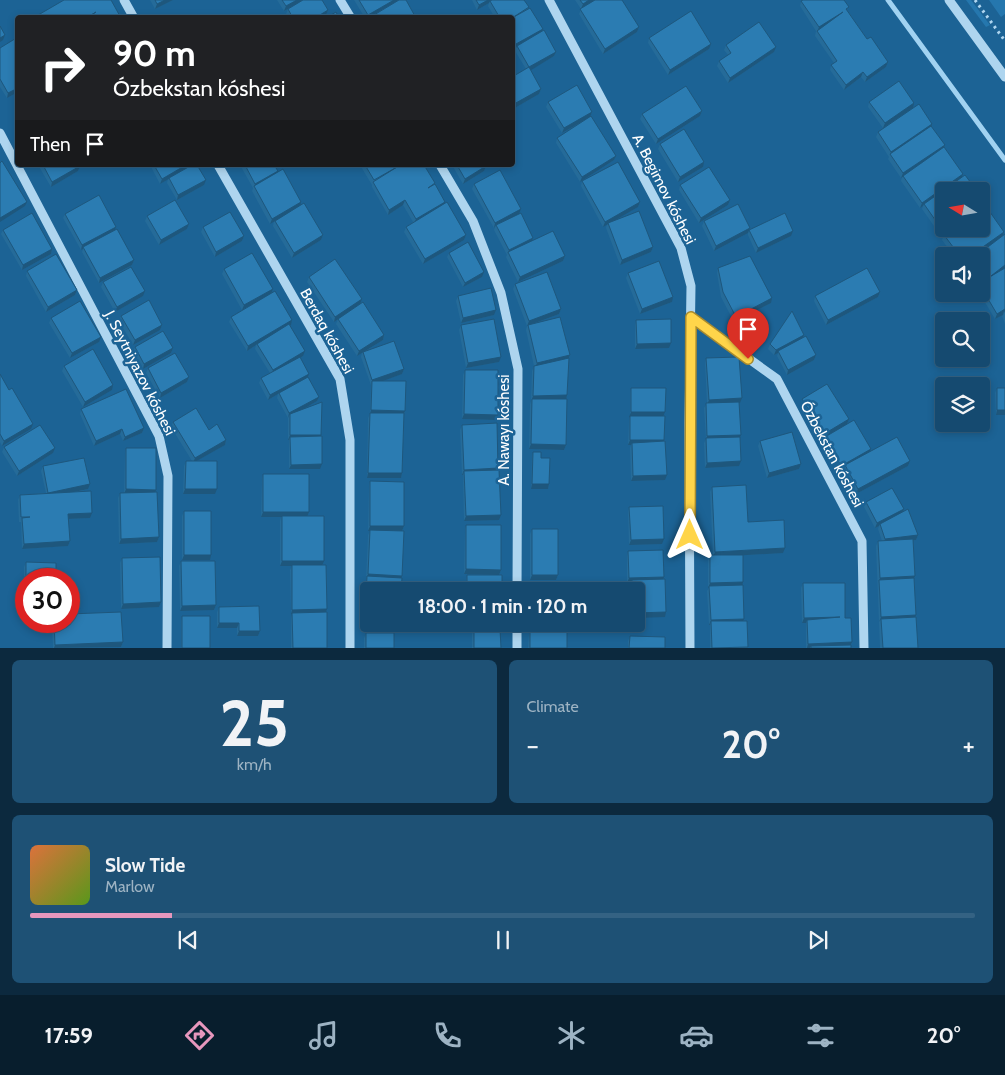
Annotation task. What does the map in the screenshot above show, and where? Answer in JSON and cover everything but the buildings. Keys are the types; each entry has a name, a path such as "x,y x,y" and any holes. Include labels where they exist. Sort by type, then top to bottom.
{"street":[{"path":"124,0 132,15"},
{"path":"340,0 349,15"},
{"name":"A. Begimov kóshesi","path":"549,0 681,248 691,286 689,423 690,648"},
{"path":"948,0 1005,77"},
{"name":"J. Seytniyazov kóshesi","path":"0,133 15,162"},
{"name":"J. Seytniyazov kóshesi","path":"18,167 159,436 168,476 167,648"},
{"name":"Berdaq kóshesi","path":"219,167 340,379 350,440 350,648"},
{"name":"A. Nawayı kóshesi","path":"441,167 473,221 501,293 518,369 517,582"},
{"name":"Ózbekstan kóshesi","path":"691,317 777,379 862,540 864,648"},
{"path":"517,632 517,648"}],"path":[{"path":"975,0 1005,41"}],"shaded area":[{"path":"966,0 971,0 990,25 986,27"},
{"path":"989,0 1005,0 1005,14 1001,17"}],"waterway":[{"path":"888,0 1005,160"}],"route":[{"path":"690,535 689,423 691,317 748,359"}]}
